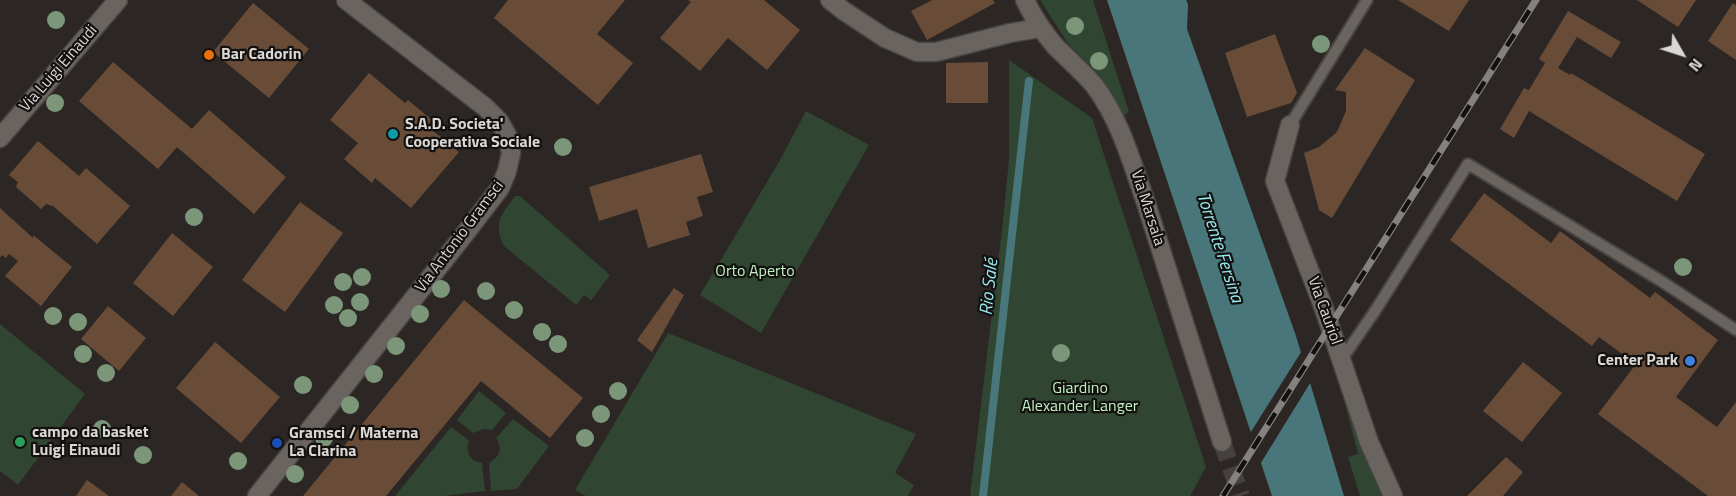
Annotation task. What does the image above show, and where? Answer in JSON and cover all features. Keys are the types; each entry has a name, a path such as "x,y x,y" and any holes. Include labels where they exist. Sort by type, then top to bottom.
{"street":[{"name":"Via Luigi Einaudi","path":"0,138 118,0"},
{"name":"Via Antonio Gramsci","path":"257,496 500,188 511,153 507,135 499,121 485,107 346,0"},
{"name":"Via Marsala","path":"1025,0 1040,28 1094,85 1110,110 1133,164 1222,442"},
{"path":"837,5 885,38 917,52 936,52 1010,33 1040,28"},
{"name":"Via Cauriol","path":"1290,125 1275,180 1323,306 1369,442 1393,496"}],"lane":[{"path":"1290,125 1367,0"},
{"path":"1342,359 1468,164 1651,274 1736,330"}],"green space":[{"path":"1040,0 1093,0 1129,112 1124,115 1102,78 1067,42"},
{"name":"Giardino Alexander Langer","path":"1009,60 1092,118 1206,467 1190,496 970,496 1009,159"},
{"name":"Orto Aperto","path":"806,111 869,145 761,333 700,295 780,160"},
{"path":"515,196 520,196 610,275 591,300 584,295 576,305 504,246 499,231 500,220"},
{"path":"0,324 85,394 18,485 0,471"},
{"path":"668,333 916,434 895,473 914,485 908,496 586,496 575,490"},
{"path":"1339,381 1383,496 1360,496 1348,457 1358,454"},
{"path":"479,391 506,413 492,430 484,429 473,433 457,420"},
{"path":"513,419 549,446 517,489 491,491 489,463 498,455 500,449 496,438"},
{"path":"451,427 469,440 470,456 482,463 485,491 444,496 395,496"}],"water":[{"name":"Torrente Fersina","path":"1107,0 1186,0 1188,4 1187,29 1296,336 1344,496 1272,496"}],"pier":[{"path":"1303,349 1312,380 1259,466 1249,435"}],"building":[{"path":"508,0 625,0 597,34 633,63 598,105 494,18"},
{"path":"688,0 764,0 800,30 767,70 728,38 700,71 660,38 691,2"},
{"path":"932,0 993,0 995,3 927,40 911,11"},
{"path":"1398,0 1469,0 1449,31"},
{"path":"1637,0 1696,0 1678,27"},
{"path":"253,3 309,49 269,98 213,52"},
{"path":"1733,3 1736,5 1736,60 1708,41"},
{"path":"1568,11 1621,42 1611,58 1577,37 1558,68 1570,75 1571,73 1705,154 1677,201 1529,111 1514,138 1500,129 1524,88 1529,90 1545,63 1539,59"},
{"path":"1275,34 1297,93 1291,103 1247,117 1225,53"},
{"path":"1365,48 1415,80 1332,218 1319,210 1304,153 1319,147 1337,132 1346,111 1346,92 1335,90"},
{"path":"113,62 192,129 209,110 286,177 254,214 177,147 158,169 79,101"},
{"path":"988,62 988,103 946,103 946,63"},
{"name":"S.A.D. Societa' Cooperativa Sociale","path":"369,73 405,103 408,100 432,120 427,126 459,152 411,208 375,178 372,183 344,159 358,143 330,120"},
{"path":"38,141 79,176 86,168 130,206 97,244 53,206 46,204 41,209 16,187 18,182 9,175"},
{"path":"701,154 713,192 697,197 703,216 686,222 690,235 648,248 637,209 599,221 589,187"},
{"path":"1484,193 1551,243 1560,231 1650,298 1655,292 1718,340 1676,397 1717,427 1736,402 1736,496 1708,496 1598,414 1636,364 1599,337 1592,346 1450,240"},
{"path":"300,202 343,233 285,312 242,280"},
{"path":"0,208 33,238 33,235 72,267 41,306 5,276 18,261 9,254 6,258 2,255 0,258"},
{"path":"172,233 213,267 173,316 133,283"},
{"path":"674,288 684,295 652,352 637,340"},
{"path":"464,300 583,398 550,438 481,381 386,496 303,496"},
{"path":"108,306 146,338 119,371 81,339"},
{"path":"215,342 280,397 241,443 176,388"},
{"path":"1523,362 1562,393 1522,442 1483,411"},
{"path":"1506,457 1523,472 1503,496 1467,496"},
{"path":"87,480 109,496 76,496"},
{"path":"182,482 199,496 171,496"}],"waterway":[{"name":"Rio Salé","path":"983,496 1029,81"}],"tunnel":[{"path":"1222,442 1241,496"}],"railway":[{"path":"1223,496 1536,0"}],"place":[{"name":"Bar Cadorin","path":"209,55"},
{"name":"S.A.D. Societa' Cooperativa Sociale","path":"393,134"},
{"name":"Center Park","path":"1690,361"},
{"name":"campo da basket Luigi Einaudi","path":"20,442"},
{"name":"Gramsci / Materna La Clarina","path":"277,443"}]}
